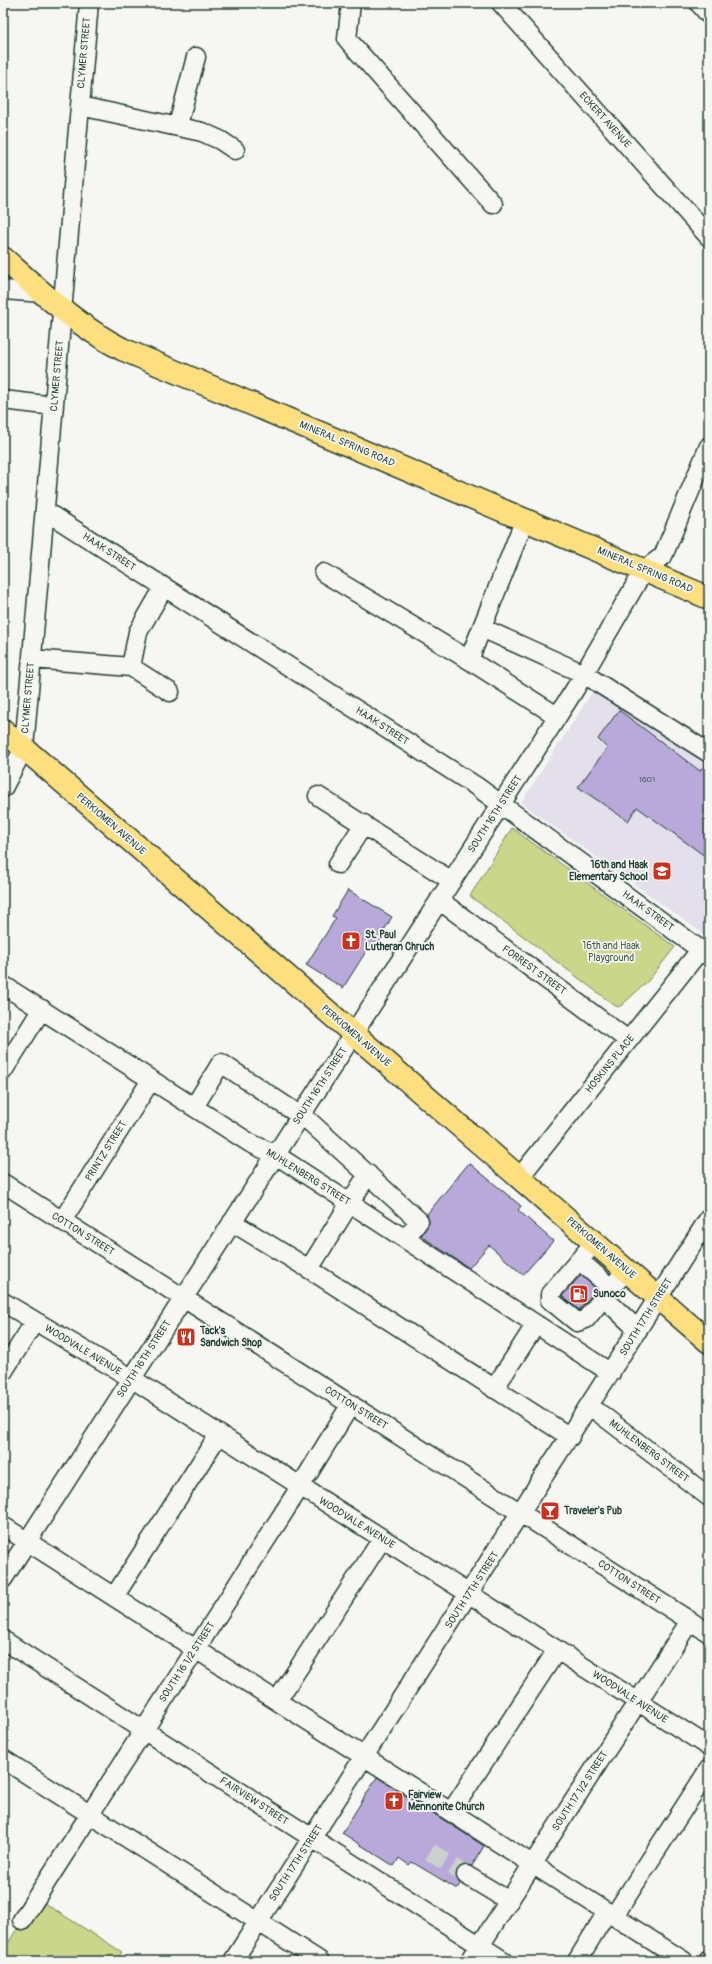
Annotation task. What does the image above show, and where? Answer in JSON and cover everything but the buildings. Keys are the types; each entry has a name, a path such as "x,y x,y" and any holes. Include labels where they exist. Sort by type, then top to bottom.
{"main road":[{"name":"MINERAL SPRING ROAD","path":"3,258 62,309 105,340 709,598"},
{"name":"PERKIOMEN AVENUE","path":"3,730 709,1342"}],"street":[{"name":"CLYMER STREET","path":"24,748 88,3"},
{"path":"351,3 348,39 493,204"},
{"name":"ECKERT AVENUE","path":"501,3 709,237"},
{"path":"699,3 709,15"},
{"path":"178,125 196,57"},
{"path":"80,106 178,125 202,132 220,140 235,150"},
{"path":"3,290 43,293"},
{"path":"3,400 54,406"},
{"path":"644,570 663,556 709,446"},
{"name":"HAAK STREET","path":"45,511 476,786 705,952"},
{"path":"469,660 525,519"},
{"name":"SOUTH 16TH STREET","path":"3,1579 584,674 644,570"},
{"path":"324,573 469,660 557,716"},
{"path":"132,666 138,632 164,587"},
{"path":"482,628 584,674 709,753"},
{"path":"32,659 132,666 170,692"},
{"path":"3,788 24,748"},
{"path":"318,796 452,881"},
{"path":"338,864 364,824"},
{"name":"FORREST STREET","path":"439,900 628,1040"},
{"name":"HOSKINS PLACE","path":"519,1178 628,1040 705,952"},
{"name":"MUHLENBERG STREET","path":"3,985 250,1143 276,1155 611,1372"},
{"path":"3,1070 42,1009"},
{"path":"194,1107 222,1063 301,1115 419,1221 405,1239"},
{"name":"PRINTZ STREET","path":"62,1221 151,1080"},
{"path":"309,1269 368,1174"},
{"name":"COTTON STREET","path":"4,1185 351,1404 709,1633"},
{"name":"SOUTH 17TH STREET","path":"233,1961 522,1513 709,1218"},
{"path":"232,1222 309,1269 570,1438"},
{"path":"594,1243 550,1294 550,1300 577,1322 586,1319 608,1294 626,1270"},
{"path":"579,1260 638,1330"},
{"name":"WOODVALE AVENUE","path":"3,1302 132,1378 300,1487 709,1747"},
{"path":"3,1372 35,1321"},
{"path":"494,1389 536,1324"},
{"name":"SOUTH 16 1/2 STREET","path":"22,1920 300,1487 351,1404"},
{"name":"MUHLENBERG STREET","path":"590,1406 709,1497"},
{"path":"114,1597 219,1434"},
{"path":"3,1526 684,1961"},
{"path":"277,1701 382,1539"},
{"name":"SOUTH 17 1/2 STREET","path":"470,1961 690,1621"},
{"name":"FAIRVIEW STREET","path":"3,1640 504,1961"},
{"path":"451,1812 557,1650"},
{"path":"3,1759 320,1961"},
{"path":"577,1961 611,1914 709,1768"},
{"path":"466,1875 509,1901"}],"shaded area":[{"name":"16th and Haak Elementary School","path":"600,680 709,744 709,938 521,803"}],"green space":[{"name":"16th and Haak Playground","path":"512,828 675,947 648,981 622,1005 618,1007 614,1005 470,896"},
{"path":"36,1898 122,1952 116,1961 3,1961 3,1947 5,1948"}],"tunnel":[{"path":"430,1852 466,1875"}],"place":[{"name":"16th and Haak Elementary School","path":"662,871"},
{"name":"St. Paul Lutheran Chruch","path":"351,941"},
{"name":"Sunoco","path":"579,1294"},
{"name":"Tack's Sandwich Shop","path":"186,1337"},
{"name":"Traveler's Pub","path":"550,1511"},
{"name":"Fairview Mennonite Church","path":"394,1801"}]}
